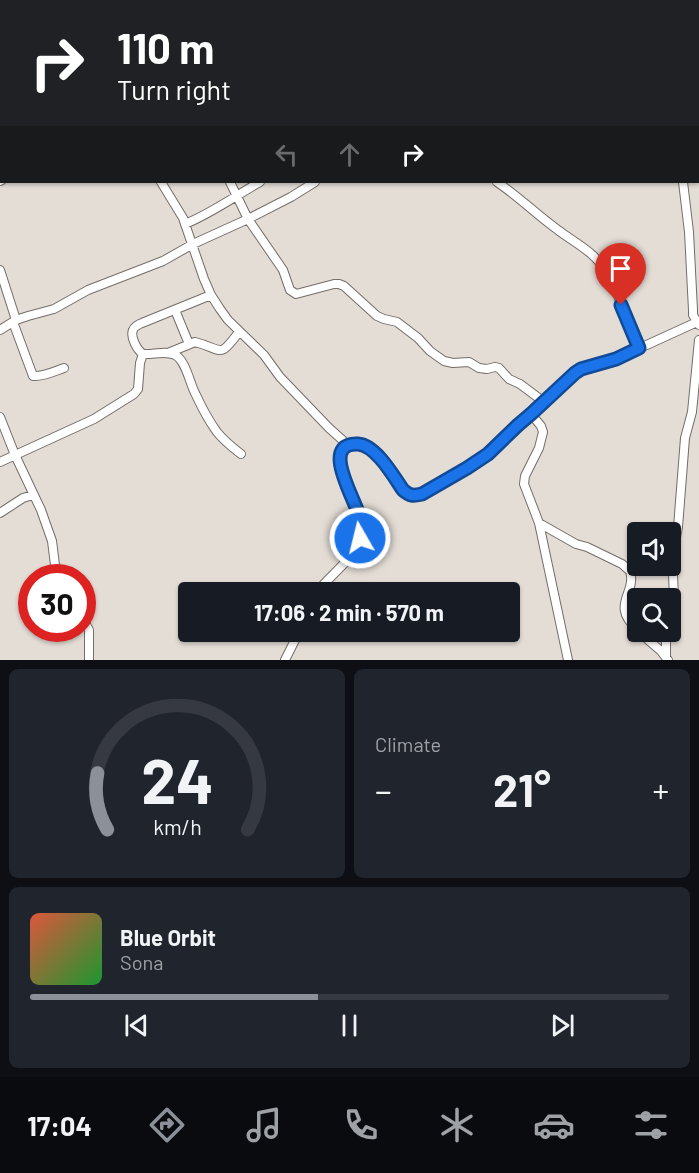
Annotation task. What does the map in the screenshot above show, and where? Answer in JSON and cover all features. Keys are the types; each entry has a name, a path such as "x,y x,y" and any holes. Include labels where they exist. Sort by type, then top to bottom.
{"street":[{"path":"162,183 185,224 211,295 228,320 264,355 280,378 348,445"},
{"path":"230,183 248,219 283,270 290,290 296,294 327,285 345,286 377,316 397,322 440,359 453,363 469,362 484,369 499,368 509,379 520,384 544,402"},
{"path":"185,224 216,210 236,195 258,183"},
{"path":"0,330 15,321 54,309 78,294 163,261 193,244 248,219 313,183"},
{"path":"498,183 556,229 591,253 598,261 616,291 639,348"},
{"path":"324,582 354,553 360,538 357,512 341,472 341,454 345,447 358,444 366,446 375,453 403,490 414,496 422,494 478,462 581,369 616,359 698,323 693,310 695,264 683,183"},
{"path":"0,270 33,376 41,376 64,368"},
{"path":"211,295 149,319 134,328 132,333 138,350 143,354 174,354 183,363 194,392 217,432 227,444 241,454"},
{"path":"174,310 189,344"},
{"path":"168,353 195,342 222,351 239,332"},
{"path":"674,588 675,542 685,438 692,412 699,340"},
{"path":"0,462 94,419 134,394 138,389 143,354"},
{"path":"531,414 543,432 539,448 524,480 525,487 539,523 568,660"},
{"path":"0,417 41,510 52,541 55,564"},
{"path":"0,513 33,495"},
{"path":"539,523 576,544 622,564 630,571 628,588"},
{"path":"627,593 625,612 627,616"},
{"path":"89,642 89,660"},
{"path":"285,660 294,642"},
{"path":"651,642 667,659"},
{"path":"666,642 667,659"}],"route":[{"path":"360,538 360,525 353,498 341,472 340,459 345,447 358,444 366,446 388,468 403,490 414,496 422,494 478,462 575,373 581,369 625,356 639,348 621,305"}]}
